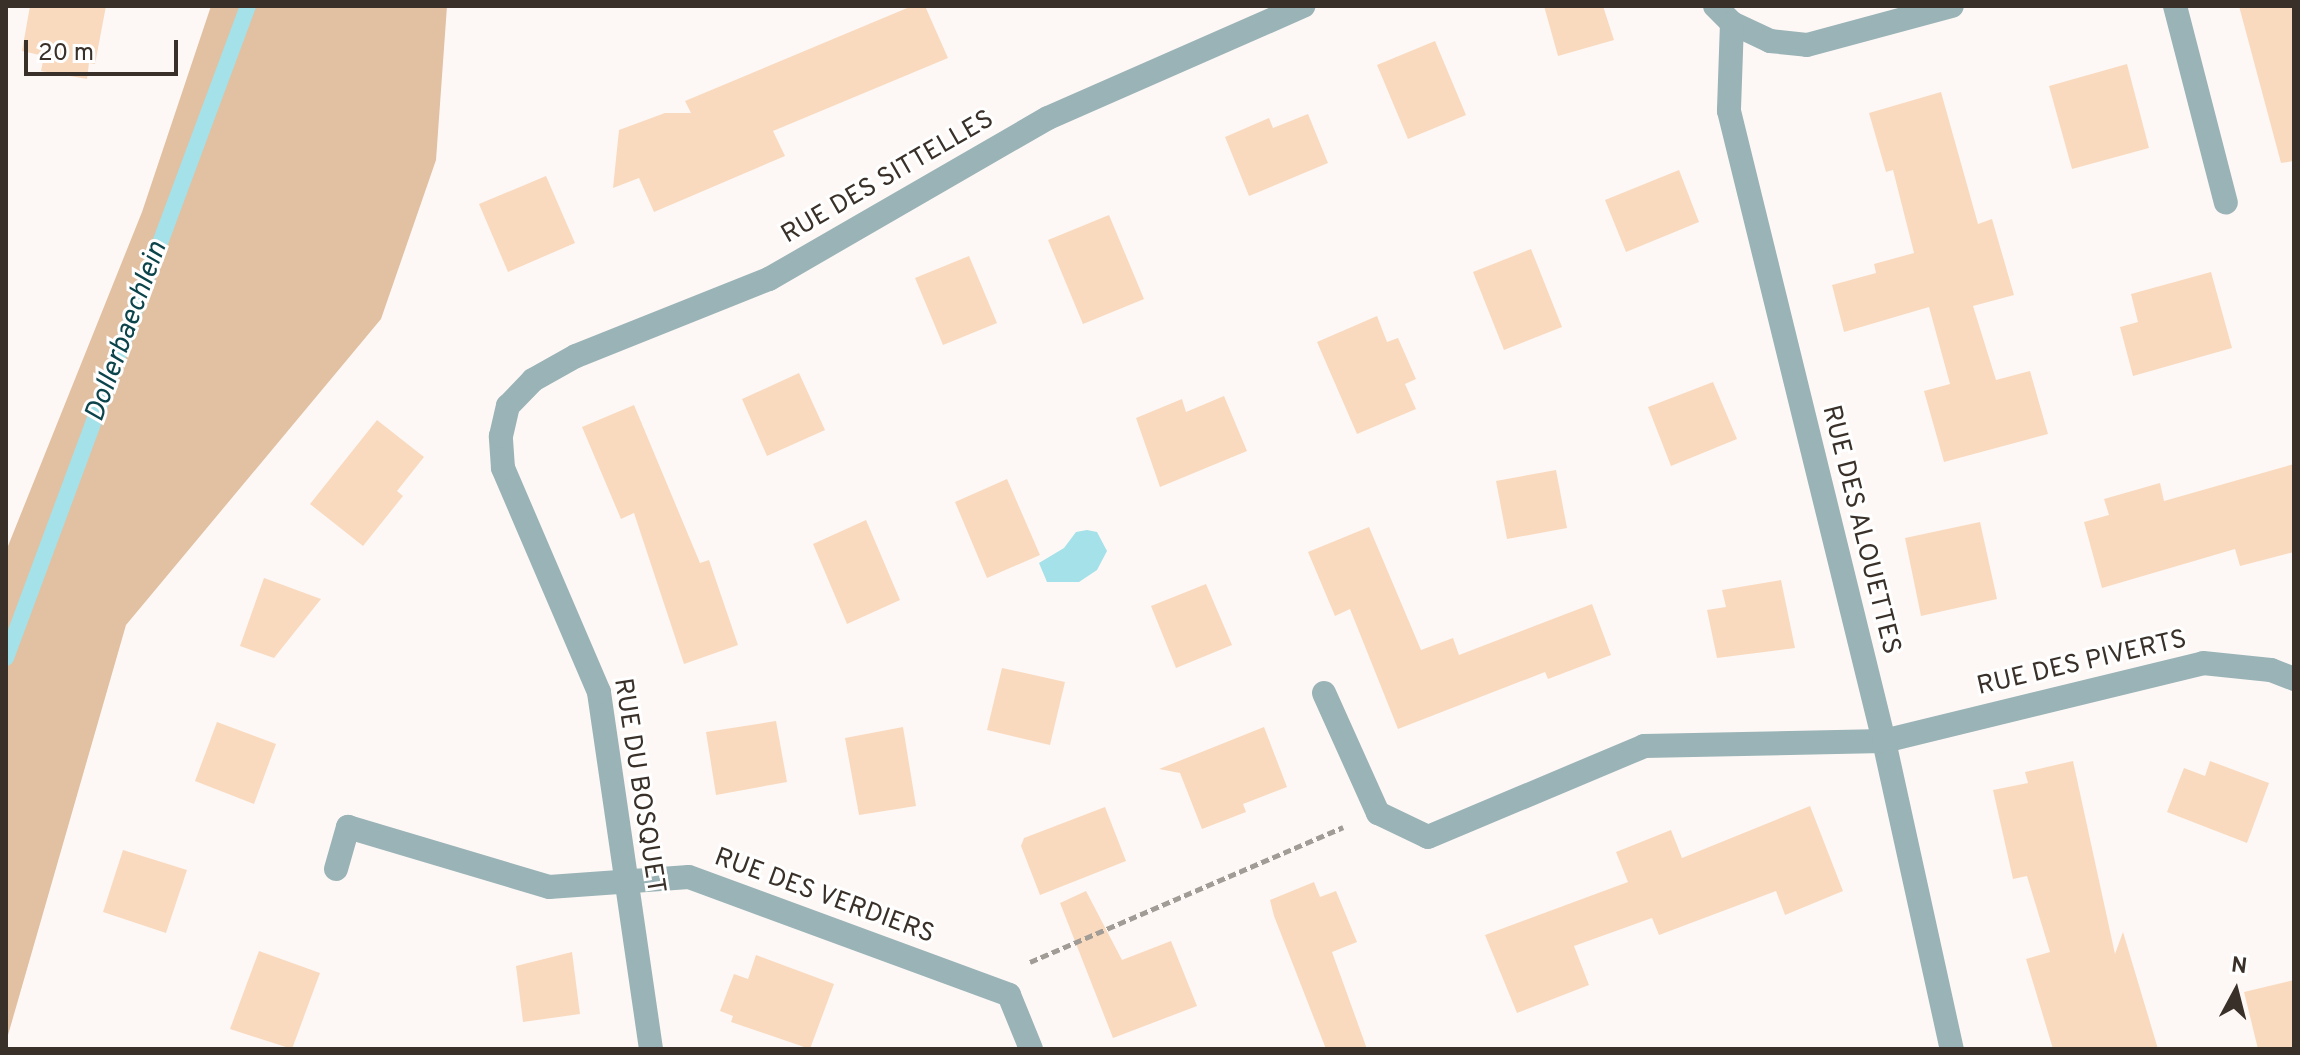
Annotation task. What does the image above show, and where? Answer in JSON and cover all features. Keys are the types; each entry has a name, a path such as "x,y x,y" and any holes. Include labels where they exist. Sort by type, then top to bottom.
{"street":[{"name":"RUE DES SITTELLES","path":"508,406 533,380 576,356 769,279 1048,118 1303,6"},
{"path":"1723,15 1770,41 1807,45 1952,6"},
{"path":"2175,6 2226,203"},
{"name":"RUE DES ALOUETTES","path":"1723,15 1729,111 1884,741 1952,1049"},
{"name":"RUE DU BOSQUET","path":"508,406 501,436 503,468 599,692 651,1049"},
{"name":"RUE DES PIVERTS","path":"1884,741 2203,663 2271,670 2294,679"},
{"path":"1324,693 1378,813 1428,837 1644,746 1884,741"},
{"name":"RUE DES VERDIERS","path":"336,869 348,827 549,887 689,877 1009,995 1031,1049"}],"path":[{"path":"994,989 1040,954 1378,813"}],"shaded area":[{"path":"211,6 447,6 436,160 381,319 126,625 6,1042 6,551 142,212"}],"water":[{"path":"1076,532 1097,532 1107,551 1097,570 1079,582 1047,582 1039,563 1064,548"}],"building":[{"path":"30,6 106,6 95,64 89,63 87,79 41,71 44,56 22,51"},
{"path":"912,6 925,6 948,58 773,131 785,156 654,212 639,178 613,188 619,130 665,113 691,113 685,101"},
{"path":"1544,6 1603,6 1614,40 1558,56"},
{"path":"2239,6 2294,6 2294,161 2281,163"},
{"path":"1435,41 1466,115 1408,139 1377,65"},
{"path":"2127,64 2149,148 2072,169 2049,86"},
{"path":"1941,92 1978,224 1992,219 2014,295 1973,306 1996,380 2030,371 2048,434 1944,462 1924,391 1950,384 1929,307 1844,332 1832,285 1876,273 1874,264 1914,253 1893,170 1886,172 1869,113"},
{"path":"1308,114 1328,163 1249,196 1225,137 1269,118 1273,128"},
{"path":"1679,170 1699,222 1626,252 1605,200"},
{"path":"546,176 575,243 508,272 479,204"},
{"path":"1109,215 1144,299 1083,324 1048,240"},
{"path":"1531,249 1562,327 1504,350 1473,272"},
{"path":"969,256 997,323 943,345 915,278"},
{"path":"2211,272 2232,348 2133,376 2120,327 2138,322 2131,294"},
{"path":"1377,316 1387,342 1398,338 1416,379 1405,384 1416,409 1357,434 1317,342"},
{"path":"799,373 825,430 767,456 742,399"},
{"path":"1713,382 1737,439 1671,466 1648,407"},
{"path":"1224,396 1247,451 1160,487 1136,418 1182,399 1186,412"},
{"path":"634,405 700,563 709,560 738,645 684,664 634,513 621,519 582,427"},
{"path":"377,420 424,457 397,491 403,496 363,546 310,504"},
{"path":"2294,464 2294,552 2240,566 2235,549 2102,588 2084,522 2109,515 2104,499 2160,483 2164,501"},
{"path":"1556,470 1567,528 1507,539 1496,481"},
{"path":"1007,479 1040,555 987,578 955,502"},
{"path":"866,520 900,600 847,624 813,544"},
{"path":"1980,522 1997,599 1921,616 1905,538"},
{"path":"1369,527 1421,650 1453,638 1459,655 1592,604 1611,655 1548,679 1545,672 1398,729 1350,609 1335,616 1308,552"},
{"path":"264,578 321,599 274,658 240,646"},
{"path":"1781,580 1795,648 1717,658 1707,610 1726,607 1722,590"},
{"path":"1206,584 1232,645 1176,668 1151,606"},
{"path":"1002,668 1065,682 1050,745 987,730"},
{"path":"776,721 787,782 716,795 706,732"},
{"path":"217,722 276,744 254,804 195,781"},
{"path":"903,727 916,806 859,815 845,738"},
{"path":"1264,727 1287,787 1243,804 1246,812 1202,829 1180,773 1159,769"},
{"path":"2073,761 2115,954 2123,932 2158,1049 2053,1049 2026,959 2050,952 2027,876 2013,879 1993,790 2028,783 2025,772"},
{"path":"2210,761 2269,783 2247,843 2167,812 2184,768 2205,776"},
{"path":"1810,806 1843,891 1785,915 1776,891 1659,935 1652,918 1574,946 1589,985 1517,1013 1485,935 1628,882 1616,852 1671,830 1682,858"},
{"path":"1105,807 1126,861 1040,895 1021,846 1024,838"},
{"path":"123,850 187,870 166,933 103,912"},
{"path":"1314,882 1320,897 1336,891 1357,942 1332,952 1367,1049 1326,1049 1274,916 1270,900"},
{"path":"1086,891 1122,960 1171,941 1197,1006 1113,1038 1060,903"},
{"path":"259,951 320,973 292,1049 230,1029"},
{"path":"572,952 580,1014 523,1022 516,966"},
{"path":"756,955 834,984 810,1049 731,1022 733,1016 720,1011 734,974 748,979"},
{"path":"2294,980 2294,1049 2258,1049 2244,992"}],"waterway":[{"name":"Dollerbaechlein","path":"6,658 248,6"}]}
